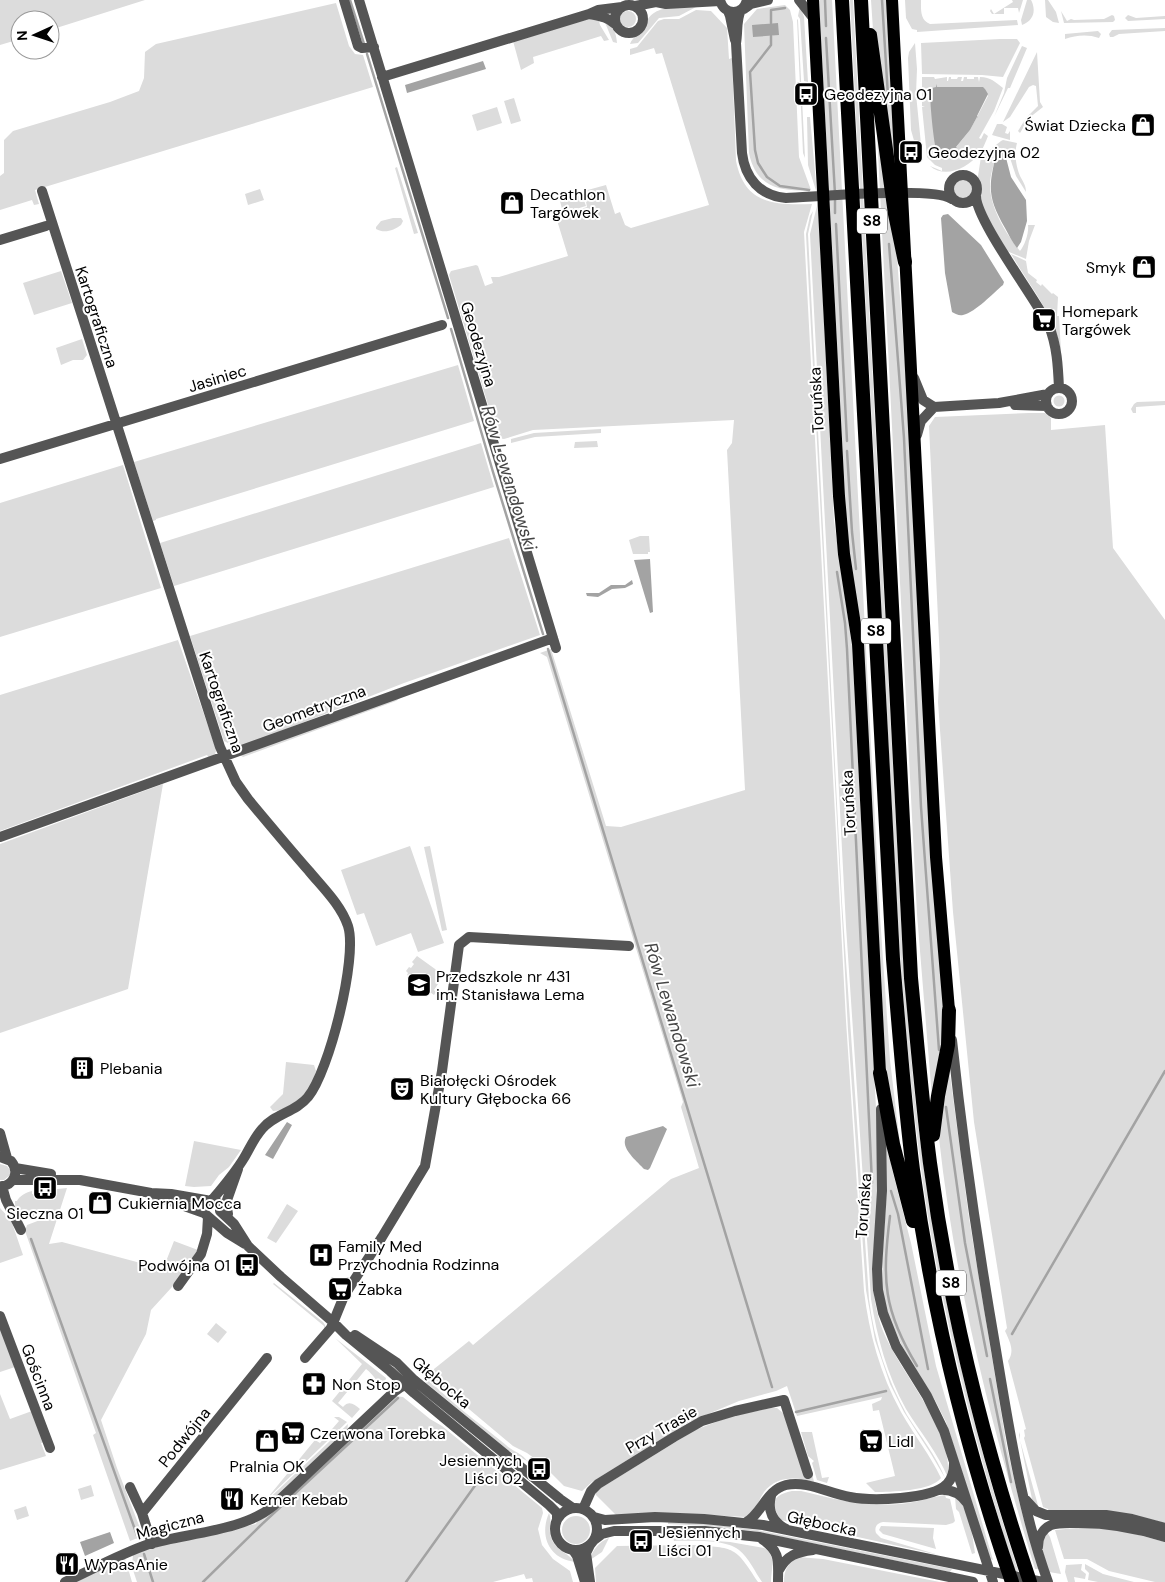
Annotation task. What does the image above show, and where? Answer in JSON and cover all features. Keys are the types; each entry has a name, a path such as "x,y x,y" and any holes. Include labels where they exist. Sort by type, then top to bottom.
{"highway":[{"name":"S8","path":"842,0 893,959 903,1079 913,1170 942,1330 968,1439 995,1533 1012,1582"},
{"name":"S8","path":"862,0 911,978 931,1164 946,1256 977,1402 1012,1529 1030,1582"},
{"path":"862,0 872,46 895,214 905,262"},
{"path":"931,1164 938,1096 948,1045 949,1010"},
{"path":"880,1073 892,1144 912,1218 928,1260"}],"main road":[{"name":"Toruńska","path":"813,0 840,522 858,644 880,1073"},
{"path":"892,0 936,857 949,1010"}],"street":[{"path":"344,0 358,46 362,48 374,47"},
{"name":"Geodezyjna","path":"359,0 555,643"},
{"path":"589,14 611,20 623,32 631,33 639,29 648,13 666,4 720,0 724,9 736,12 744,6 768,0"},
{"path":"799,0 814,19"},
{"path":"382,77 598,10 656,2 666,4"},
{"path":"635,6 641,12 643,20"},
{"path":"744,6 738,17 739,30 736,43 742,153 745,169 751,181 768,194 786,198 913,192 946,186 960,175 969,176 977,186 977,204 990,230 1049,326 1055,339 1059,388"},
{"path":"615,24 616,12 622,7"},
{"path":"728,11 732,34 736,43"},
{"path":"951,182 949,192 956,201 969,202 976,196"},
{"name":"Kartograficzna","path":"42,192 224,756 236,782 248,799 335,901 349,927 351,941 348,975 332,1045 315,1085 308,1097 298,1105 274,1118 256,1136 215,1205"},
{"path":"913,192 946,195 968,207 990,230"},
{"path":"0,240 46,226"},
{"name":"Jasiniec","path":"0,459 442,325"},
{"path":"911,365 916,385 923,400 934,407 999,403 1048,394"},
{"path":"1059,388 1066,390 1072,400 1070,408 1064,413 1058,414 1052,412 1047,406 1046,400 1052,389 1059,388"},
{"path":"999,403 1047,406"},
{"path":"915,448 921,421 934,407"},
{"name":"Geometryczna","path":"0,837 224,756 555,643"},
{"path":"306,1358 331,1328 344,1296 425,1166 442,1071 459,945 468,937 629,946"},
{"path":"949,1010 965,1152 982,1270 1012,1447 1023,1496 1048,1582"},
{"name":"Toruńska","path":"880,1073 882,1191 877,1269 880,1301 892,1337 934,1407 952,1454 993,1582"},
{"path":"0,1133 4,1158 11,1161 15,1168 14,1180"},
{"name":"Kartograficzna","path":"231,1221 227,1209 239,1165"},
{"name":"Głębocka","path":"15,1168 151,1193 203,1198 215,1205 231,1221 248,1246"},
{"name":"Głębocka","path":"1,1186 10,1184 14,1180 69,1179"},
{"path":"1,1186 21,1230"},
{"name":"Głębocka","path":"151,1193 208,1216 248,1246 346,1335 410,1382 560,1499 578,1508"},
{"name":"Kartograficzna","path":"215,1205 229,1196"},
{"path":"178,1286 201,1254 208,1216 204,1206 215,1205 218,1215 208,1216"},
{"name":"Gościnna","path":"0,1316 50,1448"},
{"name":"Podwójna","path":"142,1513 267,1358"},
{"name":"Głębocka","path":"410,1382 549,1505 557,1513 557,1520"},
{"name":"Magiczna","path":"65,1582 109,1560 152,1544 238,1524 261,1516 394,1392 410,1382"},
{"name":"Przy Trasie","path":"578,1508 598,1484 702,1421 767,1402 784,1400 808,1474"},
{"path":"938,1490 948,1483 952,1477 954,1466 952,1454"},
{"path":"745,1523 756,1516 772,1492 780,1487 793,1484 862,1499 907,1497 938,1490 949,1490 963,1497 970,1508"},
{"path":"130,1487 142,1513 152,1544"},
{"path":"772,1492 769,1505 772,1516 781,1526 794,1532"},
{"path":"1023,1496 1036,1511 1046,1515 1106,1515 1146,1522 1165,1528"},
{"path":"585,1582 577,1556 573,1550 558,1540 555,1530 557,1520 564,1512 578,1508 594,1517 598,1530 586,1553 590,1582"},
{"name":"Głębocka","path":"594,1517 603,1520 663,1518 745,1523 1043,1582"},
{"path":"1038,1550 1039,1537 1049,1526 1056,1524 1112,1524 1165,1537"},
{"name":"Głębocka","path":"592,1543 607,1532 655,1530 705,1531 759,1537 970,1581"},
{"path":"759,1537 774,1549 778,1559 778,1582"},
{"path":"573,1550 583,1549 592,1543"},
{"path":"779,1570 786,1559 793,1554 817,1550"}],"shaded area":[{"path":"0,0 145,0 60,27 60,10 10,10 10,42 0,45"},
{"path":"819,0 832,0 880,916 890,1060 903,1169 885,1068 847,532"},
{"path":"850,0 853,0 902,940 915,1095 922,1157 944,1288 978,1436 1022,1582 1018,1582 986,1476 959,1370 936,1262 919,1153 912,1091 897,905"},
{"path":"871,0 888,0 898,186 873,30"},
{"path":"905,0 921,0 921,11 924,20 930,24 1017,20 1018,25 917,32 917,30 912,29 906,18"},
{"path":"1012,0 1023,0 1019,13 1018,8 1004,8 1004,14 994,14 1013,2"},
{"path":"1027,0 1031,0 1033,16 1022,25 1021,20"},
{"path":"1045,0 1048,0 1056,12 1059,23 1053,22 1046,17"},
{"path":"336,3 349,46 355,54 363,55 373,87 35,190 39,204 34,205 32,200 0,210 0,176 4,173 4,140 13,131 110,102 139,91 144,78 145,52 156,44"},
{"path":"785,5 790,10 793,22 799,157 811,190 790,190 764,181 752,165 749,153 744,24 757,9"},
{"path":"800,6 804,17 808,82 804,81 800,19 798,16"},
{"path":"696,7 679,16 659,18 638,43 630,44 643,29 652,14 657,11 670,8"},
{"path":"696,10 711,11 727,28 729,59 732,58 736,161 740,176 754,194 764,199 786,204 812,204 804,232 846,1021 864,1291 872,1338 887,1383 901,1412 941,1478 929,1486 910,1490 875,1492 866,1483 895,1476 879,1410 873,1411 872,1404 881,1400 882,1397 797,1416 787,1386 739,1401 689,1422 592,1482 582,1491 564,1486 542,1464 513,1446 432,1376 434,1369 469,1341 473,1345 671,1179 699,1168 681,1107 683,1102 547,657 540,653 551,649 606,826 621,827 745,790 727,450 732,443 734,420 533,430 504,439 498,438 449,275 451,271 476,265 485,286 493,283 491,277 499,277 568,256 556,217 587,207 584,191 606,185 615,214 620,212 625,225 631,228 709,205 662,53 656,54 654,48 630,55 630,49 637,47 658,21 679,19"},
{"path":"625,11 631,11 636,16 634,25 625,27 620,22 620,16"},
{"path":"1061,11 1067,21 1071,19 1104,19 1112,15 1115,20 1113,22 1064,23"},
{"path":"1128,15 1136,18 1165,16 1165,19 1128,21 1125,18"},
{"path":"587,19 599,21 609,40 604,41 601,36 533,57 534,63 521,70 513,41"},
{"path":"604,20 614,30 617,43 613,42"},
{"path":"798,20 805,158 803,153"},
{"path":"778,23 779,35 753,37 752,25"},
{"path":"1165,28 1165,31 1119,34 1113,37 1110,37 1109,34 1112,30"},
{"path":"1098,31 1101,34 1099,38 1082,36 1065,39 1065,34"},
{"path":"1017,39 1020,43 1003,77 922,74 921,43"},
{"path":"915,43 916,94 922,154 917,154 917,159 911,130 908,58 909,52"},
{"path":"1022,46 1027,48 1010,88 1008,88 994,117 1004,93 1007,78"},
{"path":"1037,52 1040,102 1043,107 1029,118 1020,133 1018,131 1026,118 1038,106 1036,86 1029,87 1010,117 1003,122"},
{"path":"483,61 486,69 407,93 405,85"},
{"path":"922,77 934,77 935,79 947,77 948,81 949,77 957,79 962,77 961,81 963,81 964,77 974,79 974,77 978,77 979,82 980,77 984,77 993,80 1003,88 994,111 979,138 981,139 984,133 988,136 982,150 969,164 949,172 942,172 930,166 942,171 942,168 935,165 927,157 922,107 925,106 922,106","holes":["937,87 984,88 988,96 970,130 948,157 941,159 935,139 930,90"]},
{"path":"936,84 937,87 983,87 988,94 977,116 978,118 970,130 957,148 944,160 939,158 932,126 930,92 932,88 936,87"},
{"path":"514,98 521,121 511,124 504,101"},
{"path":"497,107 502,123 477,131 472,115"},
{"path":"876,114 896,244 908,404 945,1023 932,1098 917,914"},
{"path":"807,117 810,117 817,194 808,165"},
{"path":"997,124 1007,127 1005,133 1008,134 1010,131 1010,140 992,135"},
{"path":"1003,140 1017,143 1017,164 1026,192 1016,176 1007,149 996,155 990,185 991,194 1000,221 1020,251 1024,246 1028,225 1035,225 1029,241 1026,259 1002,249 974,201 965,205 958,205 952,202 948,196 948,182 952,176 965,173 977,182 981,157"},
{"path":"1004,150 1011,177 1026,200 1027,221 1021,242 1017,248 999,218 991,193 996,155"},
{"path":"397,167 418,233 414,234 395,168"},
{"path":"260,189 264,200 248,205 245,194"},
{"path":"582,195 586,206 563,213 560,201"},
{"path":"818,202 834,521 852,646 877,1128 877,1208 873,1255 873,1285 878,1316 883,1331 891,1348 935,1421 943,1440 948,1478 934,1451 906,1409 893,1383 876,1327 871,1299 846,926 810,234"},
{"path":"813,211 808,234 842,902 869,1299 882,1359 893,1387 907,1415 932,1453 945,1478 904,1412 890,1384 875,1340 866,1290 848,1030 806,234"},
{"path":"948,214 981,245 1004,282 979,306 962,315 952,312 945,273 941,218 943,215"},
{"path":"401,218 403,221 401,225 389,231 376,229 381,221"},
{"path":"1011,254 1026,261 1028,273 1037,280 1036,282 1041,286 1042,284 1058,297 1057,316 1059,316 1061,352 1048,314"},
{"path":"61,271 72,303 34,315 23,283"},
{"path":"82,339 87,355 83,360 73,360 61,365 56,348"},
{"path":"458,365 474,421 153,521 134,462"},
{"path":"1059,395 1065,401 1059,407 1053,401"},
{"path":"1165,401 1165,405 1136,407 1136,413 1133,413 1131,409 1137,402"},
{"path":"1045,413 1051,418 1051,430 1105,425 1113,548 1165,620 1165,1523 1122,1513 1093,1510 1049,1511 1043,1507 1024,1438 1024,1430 1026,1429 1008,1361 1011,1354 1011,1346 1005,1331 1007,1328 974,1122 953,912 938,702 940,661 929,426 935,417"},
{"path":"601,429 601,433 535,437 511,443 511,439 534,433"},
{"path":"597,441 598,447 574,448 575,442"},
{"path":"481,443 494,487 174,586 160,543"},
{"path":"123,465 161,588 0,637 0,503"},
{"path":"640,536 649,536 650,552 648,554 633,554 629,540"},
{"path":"509,538 540,635 404,683 238,748 235,744 232,745 224,741 190,636"},
{"path":"650,559 653,612 650,613 634,560"},
{"path":"632,580 633,584 625,588 612,589 598,597 587,596 586,593 599,593 611,585 625,585"},
{"path":"178,640 215,746 215,754 209,758 207,755 0,831 0,695"},
{"path":"404,695 396,701 243,757 240,755"},
{"path":"163,784 128,989 0,1033 0,844"},
{"path":"410,846 444,943 418,952 411,933 376,946 364,913 357,915 341,870"},
{"path":"430,846 447,930 442,931 424,847"},
{"path":"417,956 442,974 436,983 438,984 434,990 436,992 434,995 407,975 406,971 414,964 412,962"},
{"path":"286,1062 314,1065 316,1071 311,1086 302,1097 288,1107 273,1111 270,1107 283,1094"},
{"path":"949,1067 969,1218 1007,1448 1021,1509 1039,1569 1035,1569 1004,1463 977,1356 955,1248 939,1138 939,1121"},
{"path":"287,1122 292,1125 273,1159 265,1155"},
{"path":"663,1126 667,1129 650,1168 648,1170 644,1169 627,1150 625,1146 626,1137"},
{"path":"194,1141 241,1150 229,1167 219,1175 211,1186 185,1186"},
{"path":"887,1141 892,1169 911,1243 936,1366 993,1560 990,1559 946,1422 935,1400 903,1348 888,1316 883,1292 882,1262 887,1190"},
{"path":"0,1164 7,1166 10,1170 10,1175 4,1180 0,1180"},
{"path":"67,1188 49,1244 62,1242 163,1269 174,1241 198,1250 172,1287 151,1310 146,1334 101,1420 143,1536 130,1541 93,1435 96,1433 25,1231 27,1225 48,1217 46,1212 23,1219 16,1209 15,1201 28,1192 32,1191 32,1194 37,1194 38,1191"},
{"path":"287,1204 298,1211 276,1243 267,1238"},
{"path":"0,1208 11,1220 23,1255 0,1263"},
{"path":"274,1283 323,1322 325,1325 325,1330 324,1326"},
{"path":"216,1323 227,1332 218,1343 207,1334"},
{"path":"0,1327 15,1367 0,1372"},
{"path":"335,1338 386,1378 384,1386 366,1369 338,1403 343,1407 347,1404 352,1404 360,1409 352,1418 332,1401 362,1364"},
{"path":"426,1377 455,1404 527,1461 509,1451 425,1382"},
{"path":"0,1394 10,1419 32,1411 44,1442 41,1443 46,1456 0,1470"},
{"path":"395,1396 403,1397 430,1419 442,1426 542,1508 543,1513 538,1529 542,1545 553,1559 570,1571 573,1582 533,1582 532,1578 526,1579 524,1574 493,1582 137,1582 132,1567 133,1554 172,1542 256,1524 257,1521"},
{"path":"777,1408 783,1413 812,1473 814,1482 794,1478 781,1480 769,1486 756,1507 746,1517 668,1513 616,1515 595,1494 599,1489 695,1430 732,1416"},
{"path":"334,1417 339,1417 347,1422 260,1505 315,1440 320,1443 339,1421"},
{"path":"348,1424 347,1431 271,1503 264,1507 261,1506"},
{"path":"801,1432 812,1432 822,1478 829,1477 827,1483 817,1480 812,1463 814,1461 808,1456"},
{"path":"1020,1440 1039,1509 1032,1499"},
{"path":"91,1485 94,1496 81,1500 78,1489"},
{"path":"792,1491 881,1505 908,1503 945,1495 946,1498 950,1499 955,1521 946,1525 883,1522 876,1527 875,1531 881,1538 939,1555 781,1520 775,1509 775,1501 780,1495"},
{"path":"955,1497 964,1508 970,1522 975,1553 972,1554 959,1512 956,1509"},
{"path":"26,1506 29,1516 17,1520 14,1510"},
{"path":"549,1513 550,1533 553,1543 575,1562 559,1556 548,1545 545,1530"},
{"path":"576,1516 586,1520 590,1530 586,1540 576,1544 566,1540 562,1530 566,1520"},
{"path":"668,1522 709,1524 757,1530 952,1569 950,1572 753,1531 711,1526 668,1524"},
{"path":"881,1526 934,1528 933,1538 936,1549 883,1534 879,1530"},
{"path":"1087,1527 1120,1530 1165,1542 1165,1582 1155,1582 1109,1571 1087,1559 1064,1559 1055,1530"},
{"path":"110,1532 114,1543 85,1556 80,1542"},
{"path":"1047,1532 1061,1574 1049,1572 1041,1546"},
{"path":"609,1538 602,1552 590,1560 597,1546"},
{"path":"673,1538 730,1542 764,1548 771,1555 772,1559 771,1582 762,1582 746,1557 733,1546 708,1541 674,1541"},
{"path":"693,1545 718,1547 733,1551 744,1561 758,1582 596,1582 595,1568 617,1546"},
{"path":"798,1557 823,1559 940,1582 784,1582 787,1567"},
{"path":"125,1558 132,1582 75,1582"},
{"path":"1082,1564 1081,1570 1086,1574 1085,1579 1074,1577 1075,1582 1068,1582 1065,1572 1066,1565"},
{"path":"1085,1564 1103,1574 1134,1582 1098,1582 1088,1580 1089,1573 1085,1569"}],"waterway":[{"name":"Rów Lewandowski","path":"350,0 364,44"},
{"path":"825,0 826,26"},
{"path":"882,0 888,96"},
{"path":"771,23 771,10 785,8"},
{"path":"771,36 771,45 750,72 755,150 758,163 767,177 780,186 809,190"},
{"path":"826,38 835,194"},
{"name":"Rów Lewandowski","path":"367,54 448,318"},
{"path":"835,199 835,213"},
{"path":"836,224 847,441"},
{"path":"889,244 904,438 921,807 939,1050"},
{"name":"Rów Lewandowski","path":"451,329 543,634"},
{"path":"847,451 856,569"},
{"path":"837,572 847,649 872,1183"},
{"name":"Rów Lewandowski","path":"548,649 772,1387"},
{"path":"1012,1334 1165,1071"},
{"path":"946,1107 965,1243 987,1356"},
{"path":"891,1191 898,1214 928,1369"},
{"path":"890,1216 886,1277 891,1311 897,1328 917,1366"},
{"path":"31,1239 138,1538"},
{"path":"990,1379 1011,1482"},
{"path":"796,1412 886,1391"},
{"path":"203,1582 260,1526 398,1398"},
{"path":"406,1582 479,1480"},
{"path":"144,1554 153,1582"}],"place":[{"name":"Geodezyjna 01","path":"806,94"},
{"name":"Świat Dziecka","path":"1143,125"},
{"name":"Geodezyjna 02","path":"911,152"},
{"name":"Decathlon Targówek","path":"512,203"},
{"name":"Smyk","path":"1144,267"},
{"name":"Homepark Targówek","path":"1044,320"},
{"name":"Przedszkole nr 431 im. Stanisława Lema","path":"419,985"},
{"name":"Plebania","path":"82,1068"},
{"name":"Białołęcki Ośrodek Kultury Głębocka 66","path":"402,1089"},
{"name":"Sieczna 01","path":"45,1188"},
{"name":"Cukiernia Mocca","path":"100,1203"},
{"name":"Family Med Przychodnia Rodzinna","path":"321,1255"},
{"name":"Podwójna 01","path":"247,1265"},
{"name":"Żabka","path":"340,1289"},
{"name":"Non Stop","path":"314,1384"},
{"name":"Czerwona Torebka","path":"293,1433"},
{"name":"Pralnia OK","path":"267,1441"},
{"name":"Lidl","path":"871,1441"},
{"name":"Jesiennych Liści 02","path":"539,1469"},
{"name":"Kemer Kebab","path":"232,1499"},
{"name":"Jesiennych Liści 01","path":"641,1541"},
{"name":"WypasAnie","path":"67,1564"}]}
